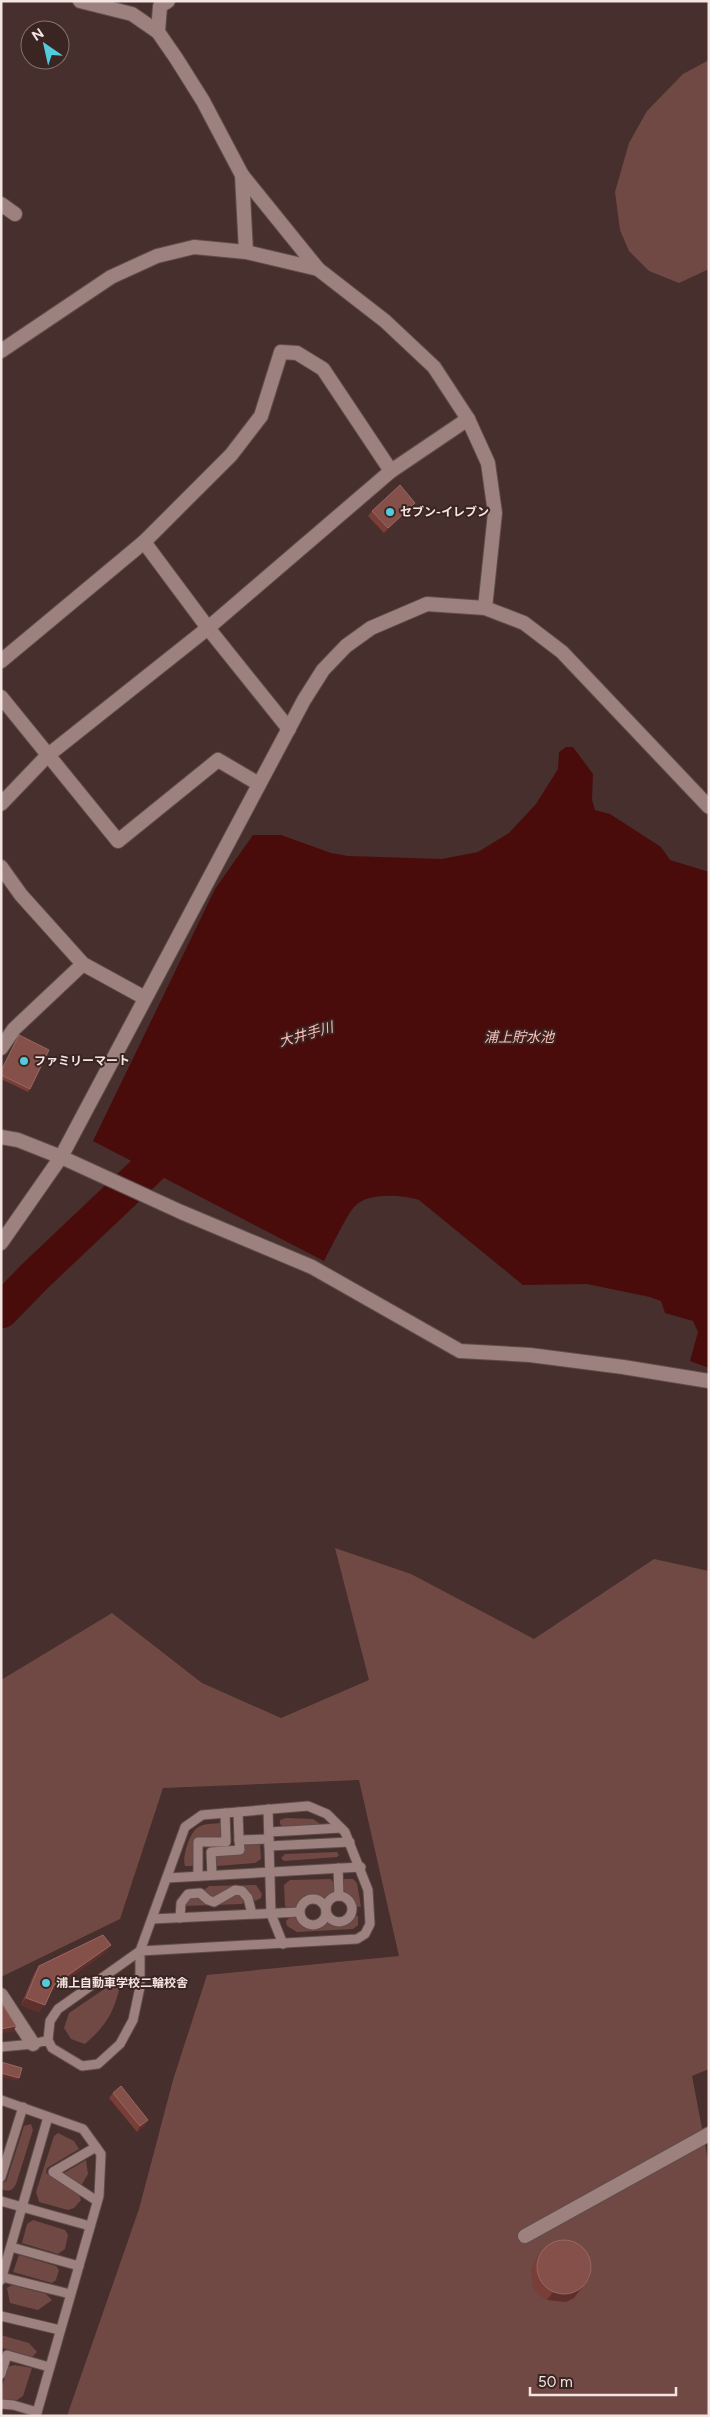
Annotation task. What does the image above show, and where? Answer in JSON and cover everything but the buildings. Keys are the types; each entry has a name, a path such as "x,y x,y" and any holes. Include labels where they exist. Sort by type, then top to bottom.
{"street":[{"path":"80,1 132,14 158,32 204,101 242,175 318,269 385,322 434,367 468,420 488,463 494,513 485,608"},
{"path":"158,32 160,6 168,1"},
{"path":"242,175 246,252"},
{"path":"1,204 15,214"},
{"path":"1,351 111,276 142,262 194,246 246,252 318,269"},
{"path":"1,661 144,542 230,455 261,416 281,352 297,353 323,369 391,471"},
{"path":"1,804 47,756 208,628 391,471 468,420"},
{"path":"144,542 208,628 289,728"},
{"path":"1,1243 61,1157 289,728 323,670 346,646 371,628 427,604 485,608 524,623 562,652 709,807"},
{"path":"1,697 47,756 118,841 218,760 259,784"},
{"path":"1,867 21,895 83,964 145,998"},
{"path":"1,1048 14,1029 83,964"},
{"path":"1,1137 18,1140 61,1157 181,1212 312,1267 460,1351 549,1358 623,1367 709,1381"},
{"path":"1,1995 33,2044"},
{"path":"525,2236 709,2134"}],"lane":[{"path":"238,1812 202,1815 185,1826 168,1878 140,1951 140,1987 135,2012 133,2020 120,2044 98,2064 82,2066 52,2048 48,2040 50,2021 58,2008 140,1951 358,1939 365,1934 370,1924 370,1915 368,1890 361,1867 350,1842 341,1828 327,1814 308,1806 238,1812"},
{"path":"268,1809 271,1914 283,1944"},
{"path":"200,1893 211,1852 240,1850 238,1812"},
{"path":"204,1876 198,1842 226,1842 226,1813"},
{"path":"269,1839 341,1828"},
{"path":"240,1840 269,1839 350,1842"},
{"path":"168,1878 361,1867"},
{"path":"338,1868 339,1896"},
{"path":"180,1918 181,1903 188,1894 200,1893 208,1900 214,1902 235,1890 242,1891 248,1898 252,1914"},
{"path":"299,1912 306,1901 314,1898 322,1902 333,1921 342,1922 349,1918 352,1910 350,1902 339,1896"},
{"path":"299,1912 302,1920 314,1925 322,1922 332,1899 339,1896"},
{"path":"352,1910 370,1915"},
{"path":"152,1919 299,1912"},
{"path":"1,2048 48,2040"},
{"path":"1,2100 83,2129 101,2154 97,2201 36,2414 13,2404 1,2404"},
{"path":"1,2177 5,2149 23,2108"},
{"path":"48,2116 2,2278 70,2294"},
{"path":"96,2147 53,2172 97,2201"},
{"path":"1,2201 90,2226"},
{"path":"11,2247 79,2266"},
{"path":"1,2316 60,2330"},
{"path":"1,2374 7,2355 50,2367"}],"shaded area":[{"path":"709,60 709,269 679,283 649,271 629,251 620,230 615,192 629,143 647,111 683,74"},
{"path":"335,1548 411,1574 534,1639 654,1559 709,1571 709,2069 692,2076 709,2165 709,2416 67,2416 139,2209 173,2080 207,1975 399,1956 359,1780 163,1788 120,1919 1,1977 1,1680 112,1613 202,1683 281,1718 369,1680"},
{"path":"286,1818 313,1819 323,1826 284,1828 280,1824 280,1820"},
{"path":"221,1823 223,1826 223,1838 195,1840 195,1863 192,1866 185,1866 185,1852 194,1831 202,1825"},
{"path":"258,1842 261,1859 255,1863 217,1866 213,1863 216,1854 242,1844"},
{"path":"337,1852 339,1855 337,1857 284,1861 281,1858 285,1854"},
{"path":"331,1879 334,1884 335,1893 325,1901 316,1896 309,1895 302,1899 296,1907 287,1908 285,1906 284,1885 290,1880"},
{"path":"344,1879 353,1879 357,1883 361,1907 355,1906 344,1890"},
{"path":"256,1885 262,1894 261,1898 255,1901 244,1888 214,1899 203,1891 209,1886"},
{"path":"241,1894 245,1901 242,1904 184,1906 187,1899 196,1895 209,1902 219,1903"},
{"path":"296,1916 303,1924 315,1927 327,1921 339,1925 346,1924 355,1916 358,1916 358,1925 353,1929 297,1932 287,1926 286,1921 290,1917"},
{"path":"122,1977 117,1998 106,2022 85,2044 71,2039 64,2028 69,2013"},
{"path":"31,2124 33,2130 16,2184 10,2190 1,2189 1,2180 6,2182 24,2126"},
{"path":"58,2133 74,2141 79,2149 47,2168 46,2173 79,2195 81,2200 74,2208 68,2210 39,2202 36,2192 54,2136"},
{"path":"86,2160 88,2174 82,2184 78,2184 64,2173"},
{"path":"33,2220 65,2230 68,2235 65,2249 58,2254 22,2243 27,2224"},
{"path":"19,2255 56,2266 59,2270 56,2280 52,2283 13,2272"},
{"path":"12,2285 46,2294 52,2300 38,2310 10,2303 7,2288"},
{"path":"1,2335 29,2343 37,2352 32,2357 3,2348 1,2353"},
{"path":"14,2365 32,2368 23,2396 17,2400 1,2399 1,2390 8,2367"}],"water":[{"name":"浦上貯水池","path":"566,747 573,747 593,774 592,800 595,810 610,814 661,847 670,860 709,872 709,1368 690,1361 698,1332 693,1321 665,1313 661,1301 587,1284 523,1285 419,1200 386,1196 369,1198 361,1202 355,1206 348,1216 324,1261 93,1141 215,889 253,835 281,835 331,853 348,856 442,859 478,852 509,833 536,804 558,769 559,752"}],"waterway":[{"name":"大井手川","path":"1,1311 34,1277 149,1168 172,1129"}],"place":[{"name":"セブン-イレブン","path":"390,512"},
{"name":"ファミリーマート","path":"24,1061"},
{"name":"浦上自動車学校二輪校舎","path":"46,1983"}]}
